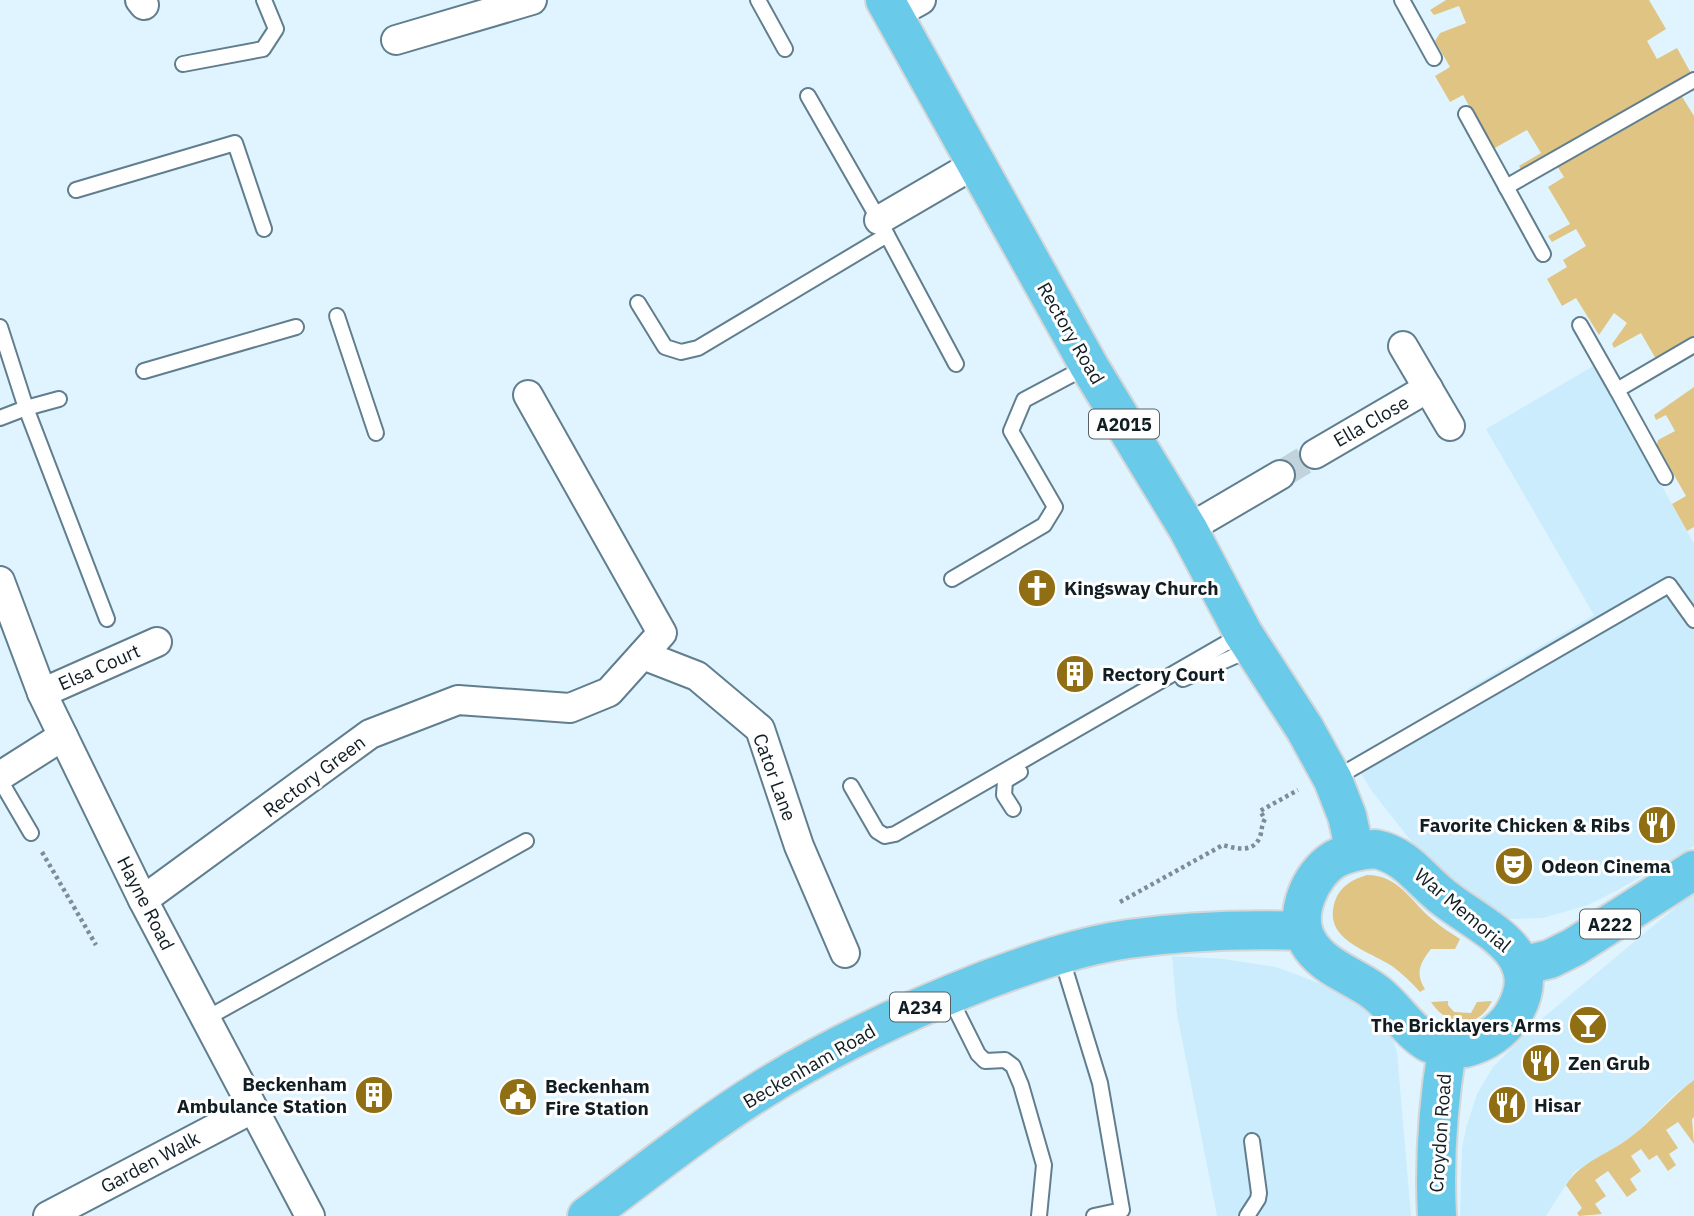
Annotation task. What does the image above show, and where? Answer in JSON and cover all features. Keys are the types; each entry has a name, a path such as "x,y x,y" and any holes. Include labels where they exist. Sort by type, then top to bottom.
{"main road":[{"name":"Rectory Road","path":"900,5 975,164 1089,366 1188,529 1248,641 1304,729 1316,785 1347,816 1355,851"},
{"name":"War Memorial","path":"1355,851 1383,850 1405,861 1434,890 1501,937 1513,950 1521,966 1524,982 1521,999 1514,1014 1498,1032 1478,1044 1447,1049"},
{"path":"1355,851 1334,860 1317,874 1307,894 1302,913 1307,942 1318,956 1376,993 1415,1032 1430,1043 1447,1049"},
{"name":"A222","path":"1521,966 1550,959 1574,947 1694,870"},
{"name":"Beckenham Road","path":"587,1216 762,1089 845,1042 948,995 1060,954 1116,942 1240,931 1303,931"},
{"name":"Croydon Road","path":"1437,1216 1439,1103 1447,1049"}],"street":[{"path":"396,40 532,0"},
{"path":"883,228 975,164"},
{"name":"Ella Close","path":"1403,346 1450,426"},
{"name":"Ella Close","path":"1315,454 1428,388"},
{"name":"Rectory Green","path":"143,901 370,734 458,700 570,708 609,692 662,633 528,395"},
{"path":"1188,529 1280,475"},
{"name":"Hayne Road","path":"0,581 42,693 143,901 310,1216"},
{"name":"Elsa Court","path":"42,693 157,642"},
{"name":"Cator Lane","path":"643,655 697,676 760,729 799,846 845,953"},
{"path":"0,778 63,736"},
{"name":"Garden Walk","path":"48,1216 252,1108"}],"lane":[{"path":"183,64 263,49 276,29 264,0"},
{"path":"758,0 785,49"},
{"path":"1402,0 1434,58"},
{"path":"1506,187 1694,80"},
{"path":"808,96 956,364"},
{"path":"1466,114 1543,254"},
{"path":"76,190 235,142 264,229"},
{"path":"638,303 666,347 681,352 698,348 883,228"},
{"path":"337,316 376,433"},
{"path":"1580,325 1665,477"},
{"path":"0,327 26,408 107,619"},
{"path":"144,371 296,327"},
{"path":"1617,390 1694,345"},
{"path":"952,579 1044,525 1055,507 1011,431 1024,400 1089,366"},
{"path":"0,418 59,399"},
{"path":"1316,785 1669,585 1694,620"},
{"path":"851,786 877,831 885,836 895,834 1248,641"},
{"path":"1013,810 1004,795 1005,781 1248,641"},
{"path":"0,778 30,833"},
{"path":"207,1018 526,841"},
{"path":"1060,954 1100,1083 1122,1210 1094,1216"},
{"path":"948,995 978,1054 985,1060 1005,1060 1013,1066 1021,1085 1044,1165 1039,1216"},
{"path":"1247,1216 1259,1193 1252,1141"}],"path":[{"path":"1115,905 1223,845 1248,849 1261,835 1265,820 1260,811 1316,785"},
{"path":"30,833 96,945"}],"shaded area":[{"path":"1446,0 1649,0 1666,29 1647,41 1657,59 1677,48 1692,75 1522,171 1519,166 1541,153 1527,130 1493,149 1463,95 1450,102 1435,76 1450,67 1435,41 1440,33 1466,23 1459,6 1434,15 1430,10"},
{"path":"1681,95 1694,116 1694,337 1656,359 1641,333 1614,348 1612,344 1627,323 1614,313 1599,335 1576,298 1562,306 1547,279 1567,267 1563,260 1586,246 1576,229 1552,242 1548,236 1570,224 1548,187 1564,177 1557,166"},
{"path":"1595,365 1694,544 1694,846 1588,905 1543,918 1501,917 1478,904 1415,846 1371,790 1353,760 1454,704 1469,688 1594,615 1486,429"},
{"path":"1694,387 1694,527 1687,531 1672,504 1686,496 1657,445 1658,440 1675,431 1666,415 1656,420 1654,415"},
{"path":"1367,875 1378,876 1396,884 1433,920 1460,939 1455,949 1431,949 1420,968 1420,978 1425,989 1420,992 1392,966 1350,942 1335,925 1333,914 1340,891"},
{"path":"1694,892 1694,1080 1675,1094 1633,1136 1574,1172 1546,1216 1460,1216 1462,1149 1466,1128 1477,1094 1493,1067 1538,1022"},
{"path":"1172,956 1224,959 1276,967 1327,986 1354,999 1374,1014 1391,1034 1397,1052 1411,1216 1217,1216 1177,1014"},
{"path":"1448,1001 1454,1012 1471,1013 1477,1002 1492,1001 1479,1017 1463,1022 1446,1017 1431,1002"},
{"path":"1694,1080 1694,1144 1678,1122 1666,1130 1678,1148 1669,1154 1676,1165 1668,1171 1657,1155 1649,1160 1641,1149 1631,1156 1641,1171 1630,1179 1637,1190 1627,1197 1608,1171 1595,1180 1606,1196 1595,1204 1602,1214 1579,1216 1577,1213 1582,1208 1566,1185 1572,1177 1588,1163 1632,1136"}],"tunnel":[{"path":"1280,475 1315,454"}],"place":[{"name":"Kingsway Church","path":"1037,588"},
{"name":"Rectory Court","path":"1075,674"},
{"name":"Favorite Chicken & Ribs","path":"1657,825"},
{"name":"Odeon Cinema","path":"1514,866"},
{"name":"The Bricklayers Arms","path":"1588,1025"},
{"name":"Zen Grub","path":"1541,1063"},
{"name":"Beckenham Ambulance Station","path":"374,1095"},
{"name":"Beckenham Fire Station","path":"518,1097"},
{"name":"Hisar","path":"1507,1105"}]}
